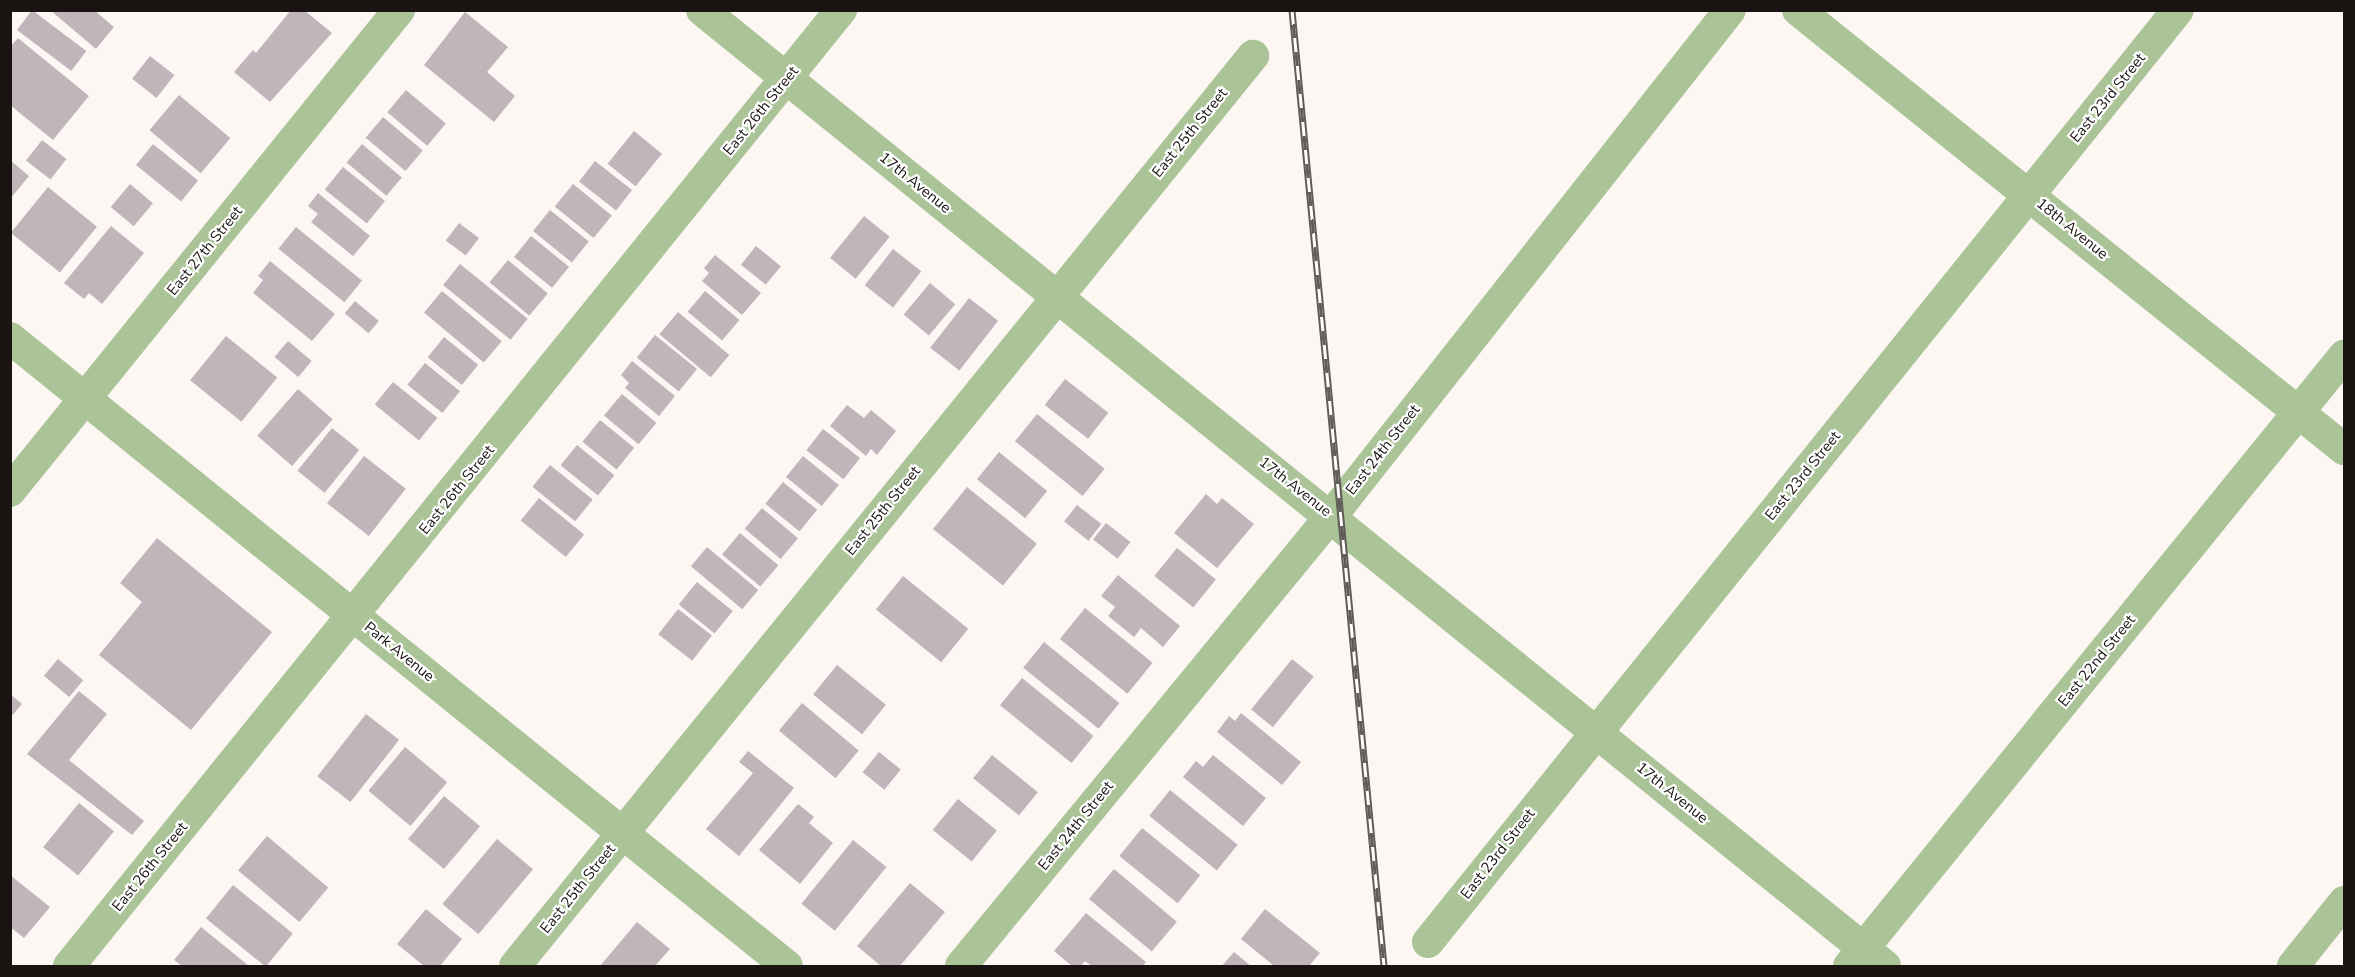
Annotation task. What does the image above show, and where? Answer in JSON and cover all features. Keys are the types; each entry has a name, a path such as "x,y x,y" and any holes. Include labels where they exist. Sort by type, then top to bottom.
{"street":[{"name":"East 27th Street","path":"10,491 399,10"},
{"name":"17th Avenue","path":"702,10 1596,731 1866,960"},
{"name":"East 26th Street","path":"69,966 354,616 841,10"},
{"name":"East 24th Street","path":"961,966 1331,515 1731,10"},
{"name":"18th Avenue","path":"1798,10 2344,449"},
{"name":"East 23rd Street","path":"1428,942 2178,10"},
{"name":"East 25th Street","path":"515,966 1253,56"},
{"name":"Park Avenue","path":"10,338 787,966"},
{"name":"East 22nd Street","path":"1866,960 2344,356"},
{"path":"2293,966 2344,902"}],"building":[{"path":"32,10 86,51 71,71 17,30"},
{"path":"50,10 94,10 114,27 96,49"},
{"path":"291,10 304,10 332,33 270,102 234,72 253,50 256,53"},
{"path":"465,12 508,47 487,72 515,96 494,122 424,65"},
{"path":"18,38 89,96 53,140 10,105 10,47"},
{"path":"150,56 174,75 157,98 132,79"},
{"path":"406,90 446,123 427,146 387,112"},
{"path":"179,95 230,138 201,173 149,130"},
{"path":"383,117 423,150 405,171 366,138"},
{"path":"634,131 662,154 636,186 608,164"},
{"path":"42,140 66,159 50,180 26,160"},
{"path":"153,144 198,181 181,201 136,165"},
{"path":"362,144 402,177 386,196 347,162"},
{"path":"10,160 29,176 10,199"},
{"path":"595,161 632,190 616,210 579,181"},
{"path":"343,167 385,201 367,224 325,190"},
{"path":"130,184 153,203 134,226 111,207"},
{"path":"573,184 612,215 594,238 555,207"},
{"path":"48,187 97,227 60,272 11,233"},
{"path":"318,193 370,236 353,256 311,222 318,214 308,206"},
{"path":"550,210 589,241 572,262 533,231"},
{"path":"864,216 890,237 856,279 830,258"},
{"path":"459,223 479,238 466,256 446,241"},
{"path":"111,226 144,253 102,304 89,293 84,299 64,283"},
{"path":"296,227 362,280 344,302 278,249"},
{"path":"531,236 569,267 552,288 514,257"},
{"path":"756,246 781,266 766,285 741,265"},
{"path":"893,249 921,271 893,307 865,285"},
{"path":"715,255 761,293 742,315 702,281 709,273 704,268"},
{"path":"508,260 548,293 529,316 489,282"},
{"path":"270,261 335,314 312,341 253,293 263,280 258,276"},
{"path":"460,264 528,319 511,340 443,285"},
{"path":"930,283 955,304 929,336 904,314"},
{"path":"442,291 502,341 484,363 424,312"},
{"path":"705,291 739,320 722,341 688,312"},
{"path":"969,298 998,321 959,370 930,348"},
{"path":"355,301 379,321 368,333 345,313"},
{"path":"678,312 729,355 711,377 659,334"},
{"path":"655,335 697,369 679,392 637,358"},
{"path":"226,336 277,378 241,422 190,380"},
{"path":"444,337 478,365 462,385 428,357"},
{"path":"288,341 312,361 298,377 275,357"},
{"path":"632,361 675,396 659,416 625,388 629,383 621,375"},
{"path":"425,363 460,391 442,413 407,385"},
{"path":"1065,379 1108,413 1088,439 1045,405"},
{"path":"393,382 437,418 419,440 375,405"},
{"path":"298,389 333,419 292,466 257,436"},
{"path":"622,394 656,423 638,444 604,415"},
{"path":"847,405 864,418 871,410 896,431 877,455 871,449 866,456 830,426"},
{"path":"1037,414 1105,469 1083,496 1015,441"},
{"path":"600,420 634,448 617,469 582,442"},
{"path":"332,428 359,450 325,493 297,471"},
{"path":"823,429 860,458 843,479 806,450"},
{"path":"577,445 614,475 598,495 561,465"},
{"path":"999,452 1047,491 1025,518 977,479"},
{"path":"364,456 406,489 369,536 327,503"},
{"path":"803,456 839,485 822,506 786,477"},
{"path":"550,465 593,500 575,521 532,487"},
{"path":"783,482 817,510 800,531 765,504"},
{"path":"967,487 1037,544 1003,586 933,529"},
{"path":"1206,494 1217,504 1222,498 1254,524 1217,568 1174,533"},
{"path":"539,498 584,535 566,557 521,521"},
{"path":"1077,505 1101,524 1088,541 1064,522"},
{"path":"762,508 798,538 781,559 745,529"},
{"path":"1106,523 1130,542 1117,559 1093,540"},
{"path":"740,533 778,565 760,587 722,554"},
{"path":"157,538 272,632 191,730 99,655 142,602 120,583"},
{"path":"707,547 758,590 742,609 691,566"},
{"path":"1177,548 1216,579 1193,607 1154,576"},
{"path":"1118,575 1180,626 1163,647 1141,628 1134,637 1108,616 1115,607 1101,596"},
{"path":"903,576 968,629 941,662 876,609"},
{"path":"697,582 733,611 714,633 679,605"},
{"path":"1085,608 1153,663 1127,694 1060,639"},
{"path":"678,609 712,635 692,661 658,634"},
{"path":"1044,642 1119,703 1099,729 1023,668"},
{"path":"58,659 83,680 69,697 44,676"},
{"path":"1292,659 1314,677 1273,727 1251,710"},
{"path":"837,665 886,705 862,734 813,695"},
{"path":"1022,678 1093,736 1071,763 1000,705"},
{"path":"79,691 107,714 69,760 144,821 132,835 27,754"},
{"path":"10,694 22,704 10,718"},
{"path":"802,703 859,751 836,778 779,731"},
{"path":"1241,713 1301,762 1282,785 1217,732 1229,716 1235,721"},
{"path":"366,714 399,740 350,802 317,776"},
{"path":"405,747 447,782 410,826 368,791"},
{"path":"748,751 794,788 739,856 706,829 753,773 739,762"},
{"path":"879,752 901,770 884,790 863,772"},
{"path":"992,755 1038,792 1019,815 973,778"},
{"path":"1213,755 1266,798 1243,826 1183,777 1196,761 1203,767"},
{"path":"1170,790 1238,845 1217,870 1149,816"},
{"path":"444,796 480,826 444,869 408,839"},
{"path":"958,799 997,830 972,862 933,830"},
{"path":"79,803 114,831 78,876 43,847"},
{"path":"798,804 814,817 809,823 833,843 800,884 759,850"},
{"path":"1142,828 1200,875 1178,903 1119,856"},
{"path":"267,836 328,887 299,922 238,870"},
{"path":"497,839 533,869 478,934 442,904"},
{"path":"853,840 886,867 835,931 801,904"},
{"path":"1114,869 1177,922 1152,952 1089,899"},
{"path":"10,875 50,907 24,938 10,927"},
{"path":"910,883 945,912 900,966 881,966 857,946"},
{"path":"233,885 293,933 265,966 206,918"},
{"path":"426,909 462,939 440,966 424,966 397,944"},
{"path":"1265,909 1320,953 1309,966 1274,966 1241,939"},
{"path":"1086,913 1146,962 1143,966 1092,966 1085,961 1081,966 1072,966 1054,951"},
{"path":"637,922 670,949 655,966 600,966"},
{"path":"201,927 249,966 182,966 174,960"},
{"path":"1234,952 1251,966 1222,966"}],"railway":[{"path":"1292,10 1384,966"}]}
